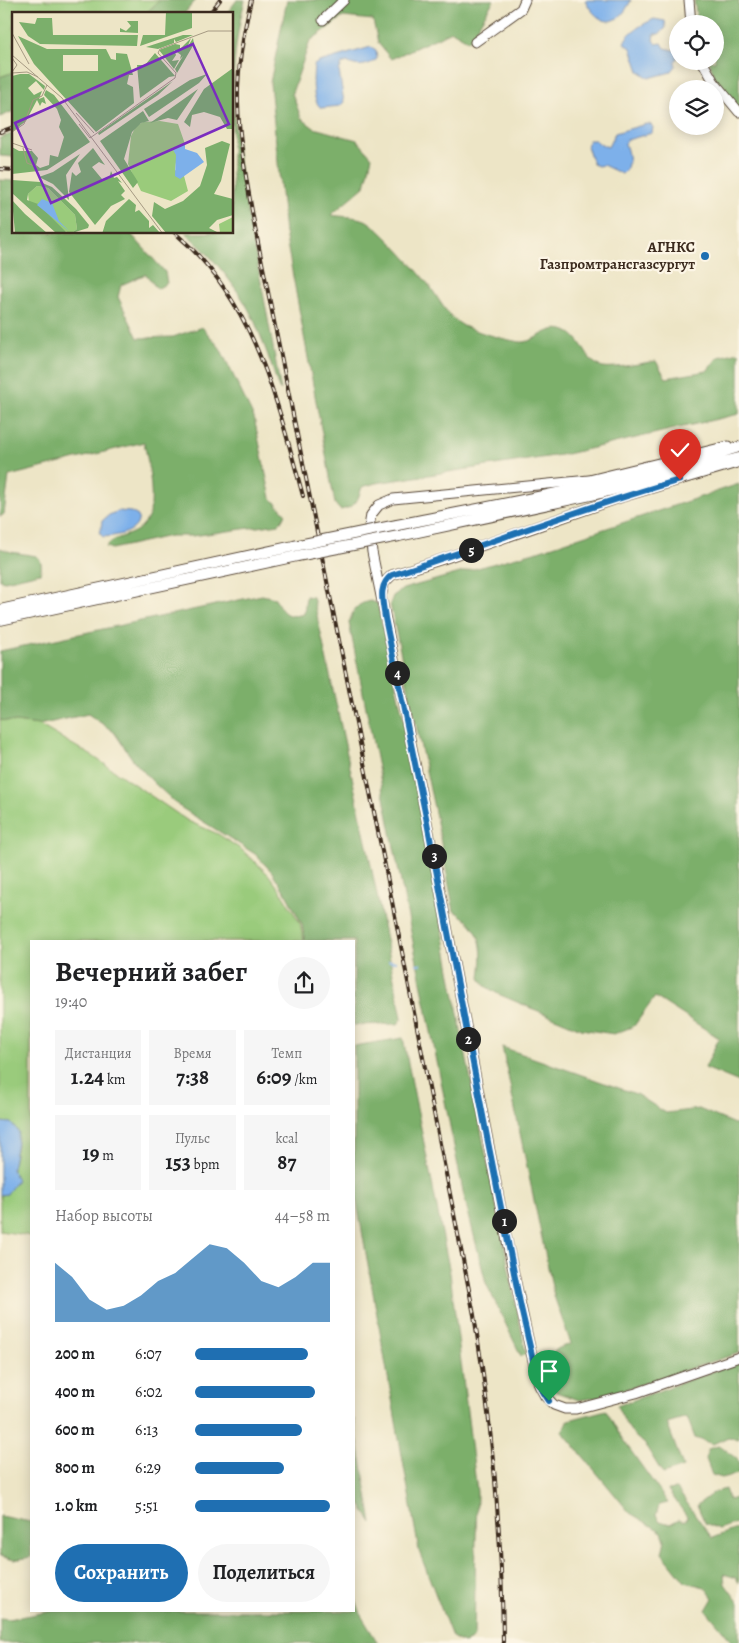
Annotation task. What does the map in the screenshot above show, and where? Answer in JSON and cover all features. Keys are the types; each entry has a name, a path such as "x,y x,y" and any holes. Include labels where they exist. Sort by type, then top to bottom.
{"main road":[{"path":"0,620 297,556 398,530 687,462 739,445"},
{"path":"0,610 294,546 398,530 605,492 739,460"}],"street":[{"path":"323,20 344,0"},
{"path":"475,42 522,9 524,0"},
{"path":"689,0 690,15"},
{"path":"707,70 714,82 739,112"},
{"path":"739,445 589,480 393,499 378,505 371,515 369,527 372,552 428,826 515,1280 533,1364 542,1390 554,1405 564,1409 576,1409 630,1395 739,1357"},
{"path":"385,618 382,587 392,575 622,497 739,460"},
{"path":"372,552 380,569 386,574 392,575"}],"green space":[{"path":"0,0 160,0 147,12 12,12 12,73 0,77"},
{"path":"160,0 196,0 186,12 147,12"},
{"path":"237,0 245,0 234,62 234,12 228,12"},
{"path":"287,0 494,0 469,41 452,31 391,59 378,43 373,20 343,17 310,41 292,93 301,118 314,128 357,140 372,157 365,186 331,215 365,220 380,231 418,272 453,318 462,325 474,330 524,342 553,330 563,330 576,338 587,355 596,364 603,367 614,367 656,361 666,378 707,371 718,357 739,352 739,414 567,454 376,483 362,487 355,503 340,510 335,504 285,233 270,83"},
{"path":"694,0 739,0 739,109 724,95 724,80 716,80 712,70 724,70 724,15 696,15"},
{"path":"12,73 12,112 0,117 0,77"},
{"path":"234,121 247,210 281,391 268,354 248,309 233,285 215,262 186,234 234,234"},
{"path":"12,134 12,157 0,156 0,138"},
{"path":"0,180 12,181 12,234 131,234 165,272 167,283 157,289 146,274 121,285 118,297 138,338 173,337 202,327 220,348 254,418 271,498 286,514 279,524 192,536 170,536 112,549 106,547 116,539 136,531 145,523 149,515 151,487 144,442 9,476 4,514 0,517"},
{"path":"739,484 739,1082 705,1068 719,1038 655,997 634,1026 614,1034 581,1029 498,994 485,986 480,978 482,957 476,931 464,917 454,911 436,817 390,604 393,596 403,589 538,551"},
{"path":"0,548 11,552 37,556 41,564 40,573 5,581 0,580"},
{"path":"262,595 275,598 280,608 286,614 293,616 304,614 306,596 313,597 402,1018 398,1024 355,1025 355,940 305,940 302,924 272,872 255,854 180,807 133,760 114,732 88,714 39,725 0,720 0,651"},
{"path":"370,601 377,603 407,734 463,1041 526,1354 521,1356 486,1283 464,1196 349,623 356,608"},
{"path":"0,720 39,725 94,757 188,821 218,834 242,850 268,874 280,890 300,923 304,940 30,940 30,1236 0,1231 0,1195 7,1194 17,1145 11,1123 0,1122"},
{"path":"403,1038 450,1273 477,1492 474,1636 470,1641 463,1643 452,1637 419,1551 355,1192 355,1046"},
{"path":"502,1047 636,1094 666,1113 699,1109 739,1126 739,1353 601,1397 579,1400 556,1392 547,1374 544,1358 559,1348 571,1344 554,1296"},
{"path":"739,1362 739,1439 728,1437 713,1444 695,1438 687,1417 667,1423 683,1467 663,1474 644,1443 628,1427 617,1406"},
{"path":"606,1410 621,1437 668,1503 659,1505 656,1515 660,1521 670,1524 679,1519 684,1521 688,1518 668,1490 677,1489 712,1538 739,1528 739,1583 736,1578 724,1574 725,1584 739,1603 739,1643 733,1643 706,1610 713,1598 705,1587 685,1582 662,1553 665,1540 662,1532 630,1513 562,1431 569,1420"},
{"path":"355,1425 372,1523 355,1497"},
{"path":"718,1446 739,1461 738,1474 722,1478 712,1475 706,1459 708,1449"},
{"path":"725,1489 729,1500 739,1497 739,1522 719,1529 705,1523 697,1505 713,1493"},
{"path":"0,1516 30,1522 30,1557 14,1560 0,1556"},
{"path":"355,1597 362,1617 378,1643 0,1643 0,1618 9,1619 47,1612 355,1612"}],"water":[{"path":"585,0 631,0 620,16 608,21 602,20 596,15"},
{"path":"654,19 665,21 666,28 659,34 654,34 653,40 656,44 662,43 665,48 669,49 669,70 673,70 671,72 649,78 639,71 631,48 624,43 633,31"},
{"path":"371,47 376,50 377,59 374,61 362,65 354,65 347,62 342,64 339,71 344,102 340,106 321,108 314,94 314,65"},
{"path":"650,124 653,127 652,133 627,140 625,144 628,160 627,168 622,174 603,165 593,164 587,146 589,140 595,140 608,147 615,133"},
{"path":"119,511 131,512 138,516 136,526 132,530 114,536 103,537 100,534 102,521 109,515"},
{"path":"0,1122 11,1123 19,1132 12,1169 17,1180 7,1194 0,1195"}],"waterway":[{"path":"389,961 396,962"}],"railway":[{"path":"211,12 220,0"},
{"path":"251,0 245,26 238,77 240,134 244,166 474,1315 486,1396 495,1478 501,1561 503,1643"},
{"path":"0,132 12,128"},
{"path":"0,169 12,170"},
{"path":"176,234 202,259 225,289 259,353 283,423 303,496"}],"place":[{"name":"АГНКС Газпромтрансгазсургут","path":"705,256"}],"route":[{"path":"549,1401 537,1377 521,1308 426,817 385,618 382,587 392,575 622,497 680,480"}]}
